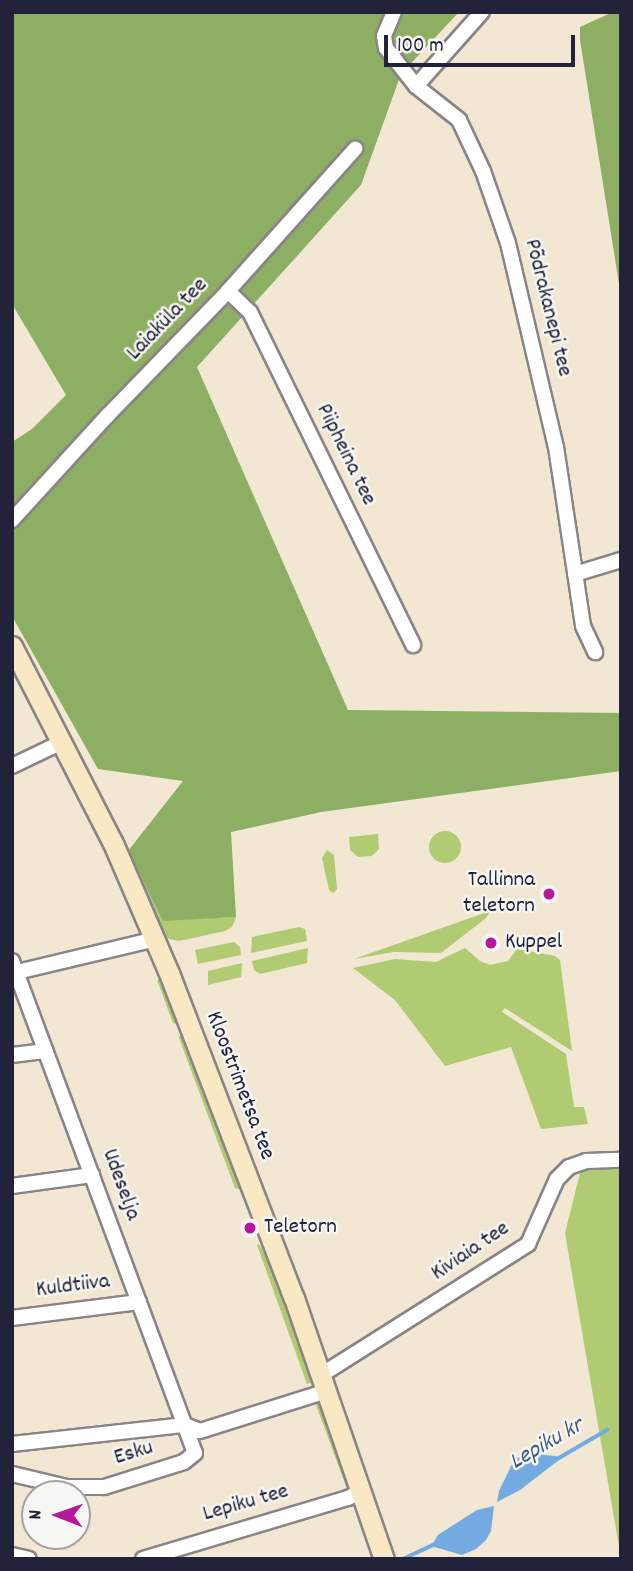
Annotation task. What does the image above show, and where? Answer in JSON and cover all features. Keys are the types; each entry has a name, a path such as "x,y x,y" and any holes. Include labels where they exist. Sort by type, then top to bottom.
{"main road":[{"name":"Kloostrimetsa tee","path":"12,646 113,843 155,939 244,1164 324,1383 384,1559"}],"street":[{"name":"Põdrakanepi tee","path":"394,12 384,36 386,48 416,86 459,120 483,171 508,243 556,447 583,626 595,652"},
{"path":"416,86 482,12"},
{"name":"Laiaküla tee","path":"12,520 228,291 355,149"},
{"name":"Piipheina tee","path":"228,291 250,312 413,645"},
{"path":"575,574 621,560"},
{"path":"12,766 62,742"},
{"path":"15,966 155,939"},
{"name":"Udeselja","path":"15,966 185,1425"},
{"path":"12,1055 46,1051"},
{"name":"Kiviaia tee","path":"324,1383 527,1244 557,1179 569,1167 586,1161 621,1160"},
{"path":"12,1186 92,1175"},
{"name":"Kuldtiiva","path":"12,1318 139,1302"},
{"name":"Esku","path":"12,1444 185,1425 200,1431 324,1383"},
{"name":"Esku","path":"12,1474 67,1487 104,1487 184,1462 195,1453 185,1425"},
{"name":"Lepiku tee","path":"143,1559 180,1553 348,1498 362,1491"},
{"path":"12,1555 29,1559"}],"green space":[{"path":"12,12 459,12 401,74 361,185 197,367 348,710 621,713 621,771 321,812 231,832 236,917 163,921 128,851 183,781 98,769 12,616 12,442 32,429 66,395 12,304"},
{"path":"613,12 621,12 621,296 580,40 580,27"},
{"path":"445,831 456,836 461,847 456,858 445,863 434,858 429,847 434,836"},
{"path":"378,834 379,849 372,856 358,857 350,850 349,837"},
{"path":"327,850 334,855 337,889 333,893 329,890 322,858"},
{"path":"128,851 163,920 236,917 232,927 179,941 165,938"},
{"path":"490,911 486,918 441,953 394,952 354,959"},
{"path":"299,927 305,929 307,941 251,953 252,937"},
{"path":"234,942 240,947 241,955 198,964 195,950"},
{"path":"308,948 307,963 260,974 254,970 252,961"},
{"path":"465,948 480,961 490,965 508,961 517,949 555,956 560,960 572,1051 505,1008 502,1012 566,1054 574,1107 584,1107 588,1124 541,1129 511,1047 445,1066 395,1000 353,968 395,959 436,962"},
{"path":"242,963 241,977 208,985 208,971"},
{"path":"162,979 181,1026 173,1023 157,980"},
{"path":"181,1032 184,1032 243,1187 240,1189 235,1188 179,1038"},
{"path":"621,1168 621,1558 565,1233 581,1169"},
{"path":"259,1244 283,1286 313,1377 311,1383 307,1384 257,1245"},
{"path":"315,1402 322,1405 352,1486 348,1492"}],"water":[{"path":"527,1453 563,1457 520,1490 497,1502 499,1491 514,1460"},
{"path":"494,1506 491,1531 476,1549 462,1555 431,1546 438,1535 458,1522 477,1510"}],"waterway":[{"name":"Lepiku kr","path":"559,1458 607,1430"},
{"name":"Lepiku kr","path":"403,1559 433,1545"}],"place":[{"name":"Tallinna teletorn","path":"549,894"},
{"name":"Kuppel","path":"491,943"},
{"name":"Teletorn","path":"250,1228"}]}
